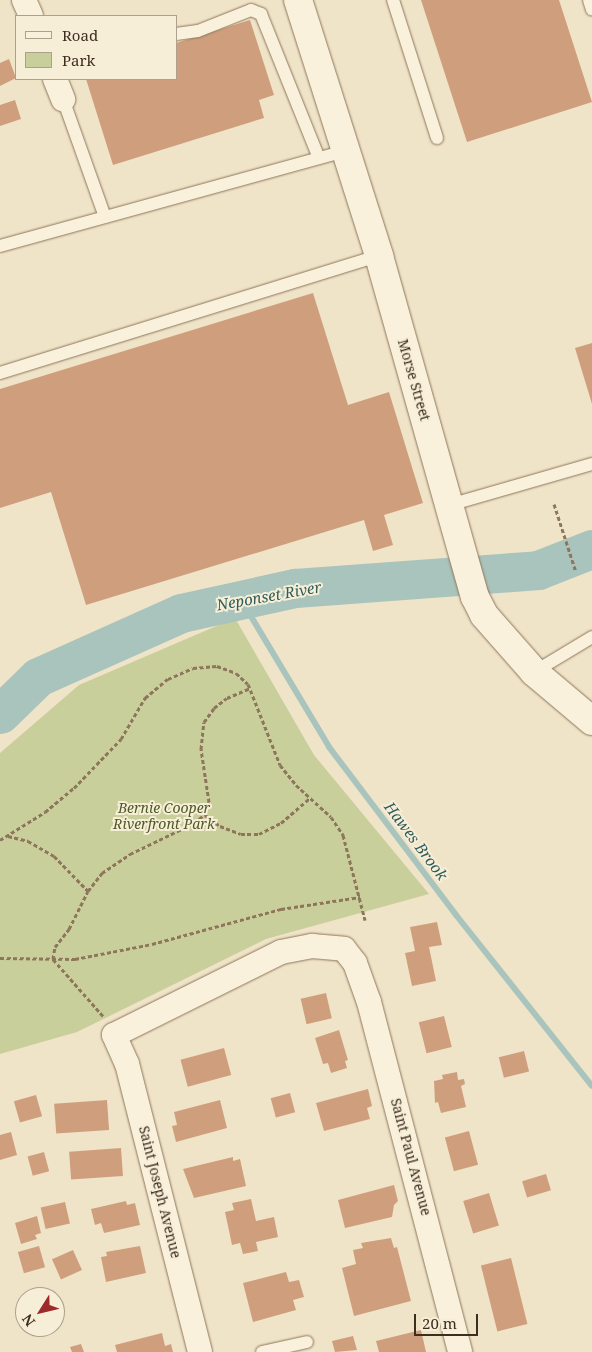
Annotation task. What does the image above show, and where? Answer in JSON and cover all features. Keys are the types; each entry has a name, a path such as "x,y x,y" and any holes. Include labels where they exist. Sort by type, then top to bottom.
{"street":[{"path":"24,0 31,15"},
{"name":"Morse Street","path":"298,0 379,256 476,597 484,615 534,672 592,721"},
{"name":"Saint Paul Avenue","path":"114,1035 281,952 312,946 344,948 355,964 372,1011 460,1352"},
{"name":"Saint Joseph Avenue","path":"114,1035 126,1064 200,1352"}],"lane":[{"path":"394,0 437,138"},
{"path":"589,0 592,10"},
{"path":"178,34 198,31 251,10 261,14 319,158"},
{"path":"59,89 105,217"},
{"path":"0,246 345,151"},
{"path":"0,373 379,256"},
{"path":"450,505 592,464"},
{"path":"534,672 592,637"},
{"path":"262,1352 306,1342"}],"path":[{"path":"554,504 576,572"},
{"path":"0,840 45,812 74,788 121,739 145,698 168,679 193,668 217,666 236,673 250,688 280,765 330,817 343,835 365,920"},
{"path":"53,959 55,947 69,929 88,891 102,874 130,854 194,823 204,815 209,802 201,749 204,722 214,708 227,698 250,688"},
{"path":"204,815 220,826 241,834 259,834 281,823 310,798"},
{"path":"7,836 28,841 54,856 88,891"},
{"path":"0,958 75,959 152,944 281,909 360,898"},
{"path":"53,959 99,1009 114,1035"}],"green space":[{"name":"Bernie Cooper Riverfront Park","path":"235,618 314,755 429,894 266,939 77,1032 0,1054 0,753 79,685"}],"building":[{"path":"421,0 559,0 592,102 467,142"},
{"path":"250,20 274,95 259,100 264,118 113,165 86,80 178,80 178,42"},
{"path":"9,59 15,78 0,86 0,63"},
{"path":"15,100 21,119 0,126 0,105"},
{"path":"313,293 348,405 389,392 423,503 384,515 393,545 373,551 364,520 86,605 51,492 0,508 0,389"},
{"path":"592,343 592,404 575,348"},
{"path":"437,922 442,945 429,947 436,981 412,986 405,953 415,951 410,927"},
{"path":"326,993 332,1018 307,1024 301,999"},
{"path":"444,1016 452,1047 427,1053 419,1022"},
{"path":"339,1030 348,1060 345,1061 347,1068 331,1073 328,1063 323,1064 315,1038"},
{"path":"224,1048 231,1075 188,1087 181,1060"},
{"path":"524,1051 529,1071 504,1078 499,1057"},
{"path":"457,1072 458,1080 464,1079 465,1084 461,1086 466,1107 441,1113 438,1102 435,1103 434,1081 443,1079 442,1075"},
{"path":"368,1089 372,1106 367,1108 370,1119 324,1131 316,1103"},
{"path":"290,1093 295,1112 276,1117 271,1098"},
{"path":"36,1095 42,1116 20,1122 14,1101"},
{"path":"107,1100 109,1130 56,1134 54,1104"},
{"path":"220,1100 227,1128 176,1142 172,1126 177,1125 174,1112"},
{"path":"469,1131 478,1165 454,1171 445,1137"},
{"path":"11,1132 17,1155 0,1160 0,1135"},
{"path":"121,1148 123,1176 71,1180 69,1152"},
{"path":"44,1152 49,1171 33,1176 28,1156"},
{"path":"233,1157 233,1161 240,1159 246,1186 194,1198 183,1169"},
{"path":"546,1174 551,1190 527,1198 522,1181"},
{"path":"394,1185 398,1201 394,1205 392,1217 345,1228 338,1200"},
{"path":"489,1193 499,1226 473,1233 463,1201"},
{"path":"251,1199 256,1221 274,1217 278,1237 256,1242 258,1251 243,1254 240,1243 232,1245 225,1212 234,1210 232,1203"},
{"path":"126,1201 127,1205 135,1203 140,1225 104,1233 101,1223 95,1225 91,1209"},
{"path":"65,1202 70,1223 46,1229 41,1208"},
{"path":"37,1216 41,1233 35,1235 37,1239 21,1244 15,1223"},
{"path":"391,1238 394,1248 397,1247 411,1301 354,1316 342,1268 356,1264 353,1250 363,1248 361,1243"},
{"path":"39,1246 45,1267 24,1273 18,1252"},
{"path":"140,1246 146,1273 106,1282 101,1257 107,1256 106,1252"},
{"path":"73,1250 82,1270 61,1279 52,1259"},
{"path":"511,1258 527,1324 497,1331 481,1265"},
{"path":"286,1272 289,1282 299,1280 304,1297 293,1300 296,1310 253,1322 243,1283"},
{"path":"421,1330 426,1352 379,1352 376,1341"},
{"path":"162,1333 165,1346 171,1344 173,1352 117,1352 115,1345"},
{"path":"353,1336 357,1350 335,1352 332,1341"},
{"path":"81,1344 84,1352 72,1352 70,1347"}],"waterway":[{"name":"Neponset River","path":"0,714 38,677 181,613 295,588 538,570 592,549"},
{"name":"Hawes Brook","path":"240,598 329,747 456,915 592,1086"}]}
